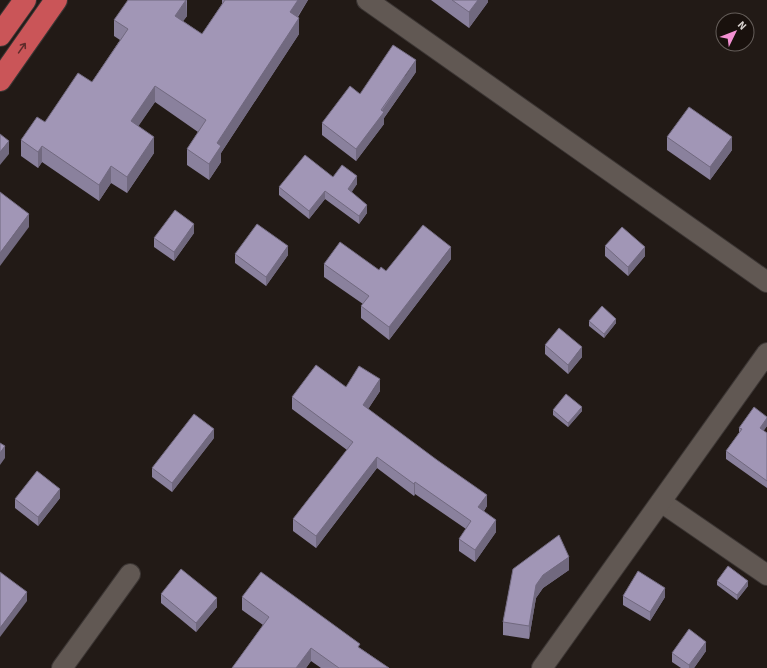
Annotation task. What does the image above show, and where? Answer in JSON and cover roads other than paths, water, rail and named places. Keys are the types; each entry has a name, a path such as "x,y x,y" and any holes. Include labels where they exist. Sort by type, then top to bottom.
{"highway":[{"path":"0,35 25,0"},
{"path":"0,80 56,0"}],"street":[{"path":"367,0 767,282"},
{"path":"542,668 767,353"},
{"path":"661,502 767,576"},
{"path":"62,668 130,574"}]}
